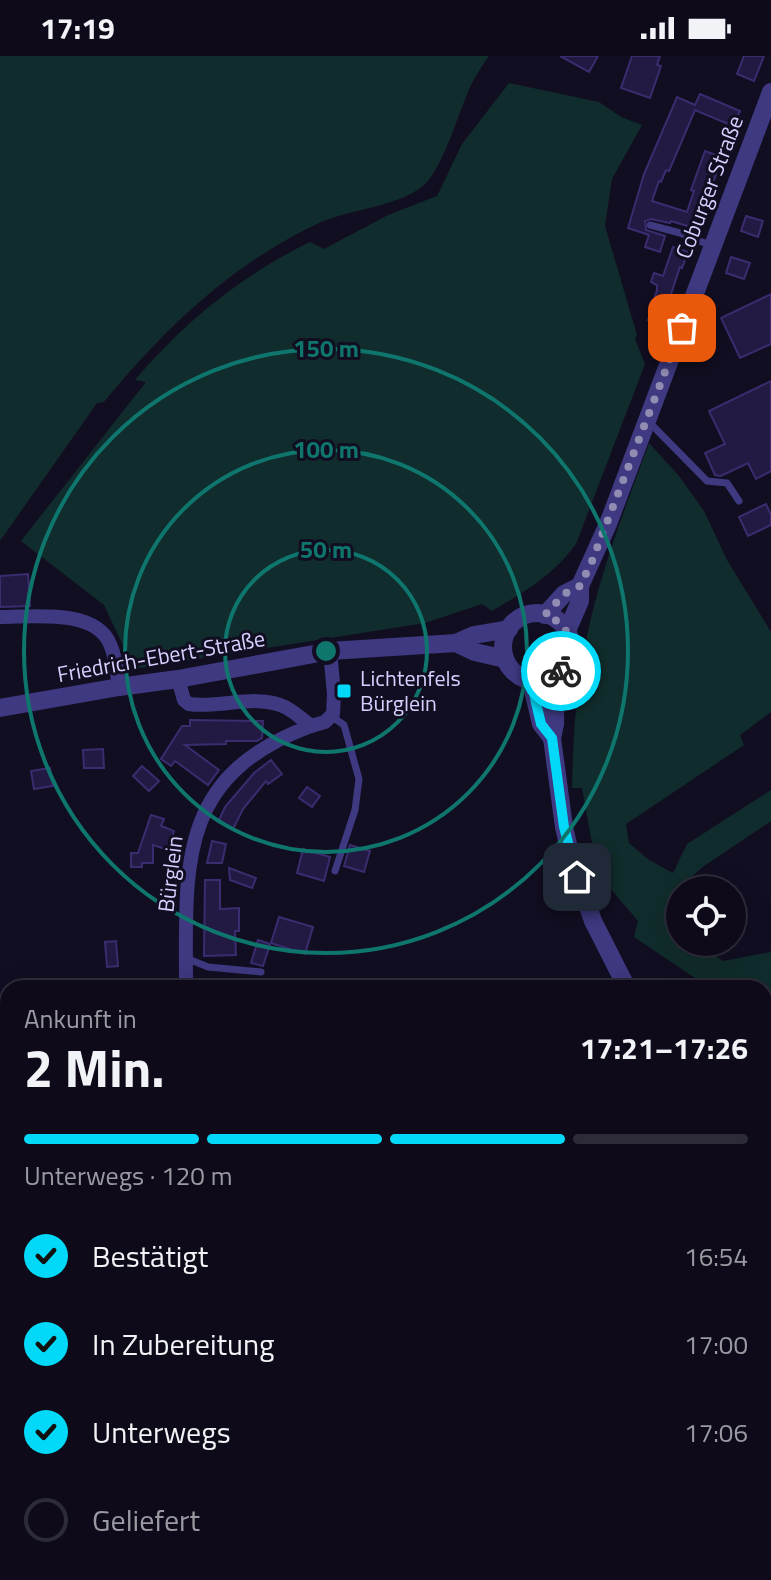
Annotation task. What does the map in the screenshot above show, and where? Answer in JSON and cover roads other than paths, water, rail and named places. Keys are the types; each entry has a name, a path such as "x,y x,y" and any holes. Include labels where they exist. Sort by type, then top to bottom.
{"street":[{"name":"Coburger Straße","path":"568,634 580,601 580,586 608,524 771,92"},
{"path":"545,615 564,594 580,586"},
{"path":"545,615 558,621 568,634 570,654 568,662 556,675 544,681 531,681 514,672 505,659 504,643 509,629 522,618 545,615"},
{"path":"0,617 54,616 96,627 110,644 119,687"},
{"path":"456,643 474,635 509,629"},
{"path":"456,643 475,652 505,659"},
{"name":"Friedrich-Ebert-Straße","path":"0,708 330,651 456,643"},
{"path":"330,651 334,694 331,716"},
{"path":"556,675 552,738 564,827 593,921 623,980"},
{"path":"178,679 184,700 189,704 277,704 288,708 311,726"},
{"path":"531,681 541,724 552,738"},
{"name":"Bürglein","path":"186,980 189,862 202,815 217,791 251,757 268,744 325,722 331,716"}],"lane":[{"path":"650,225 712,246"},
{"path":"647,421 707,481 727,483 739,501"},
{"path":"331,716 344,725 359,779 355,810 335,871"},
{"path":"186,958 208,967 261,972"}],"place":[{"name":"Lichtenfels Bürglein","path":"344,691"}]}
